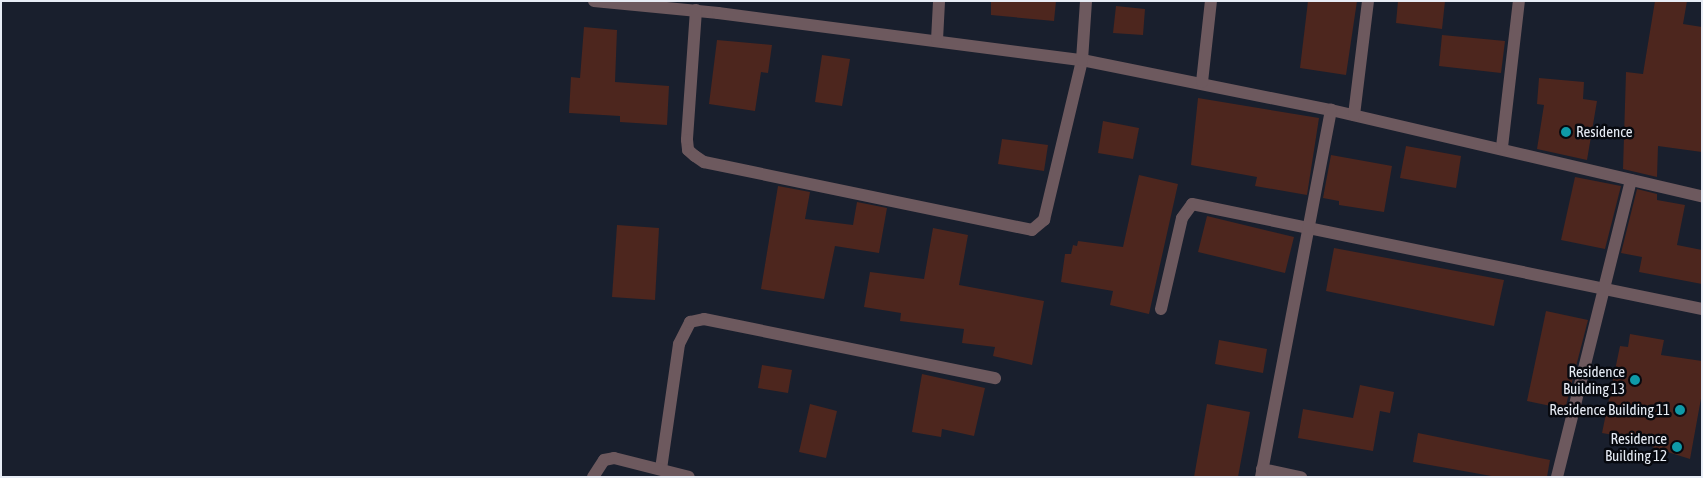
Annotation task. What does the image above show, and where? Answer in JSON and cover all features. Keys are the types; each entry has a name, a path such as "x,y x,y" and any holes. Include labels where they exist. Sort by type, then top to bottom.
{"street":[{"path":"594,1 696,10 718,7 1082,60 1202,82 1502,147 1702,196"},
{"path":"937,40 939,1"},
{"path":"696,10 687,140 688,150 704,162 1032,230 1044,220 1082,60 1086,1"},
{"path":"1202,82 1211,1"},
{"path":"1354,115 1368,1"},
{"path":"1502,147 1519,1"},
{"path":"1301,477 1262,473 1331,110"},
{"path":"1557,477 1606,288 1631,180"},
{"path":"1161,309 1182,218 1192,204 1309,226 1702,309"},
{"path":"661,469 679,344 690,322 704,318 995,378"},
{"path":"593,477 604,460 614,458 689,477"}],"building":[{"path":"991,1 1056,1 1054,21 991,15"},
{"path":"1308,1 1357,1 1346,75 1300,68"},
{"path":"1398,1 1445,1 1442,29 1396,23"},
{"path":"1655,1 1687,1 1683,24 1702,27 1702,152 1658,146 1657,177 1623,169 1626,72 1643,74"},
{"path":"1116,6 1145,9 1143,35 1113,33"},
{"path":"584,27 617,30 615,82 669,86 667,125 620,122 620,116 569,113 571,77 580,78"},
{"path":"1442,35 1505,41 1501,73 1439,66"},
{"path":"717,40 772,45 768,73 761,72 755,111 709,104"},
{"path":"822,55 850,59 842,106 815,102"},
{"name":"Residence","path":"1539,78 1584,82 1583,99 1597,101 1587,160 1537,149 1544,105 1537,104"},
{"path":"1198,98 1319,118 1307,195 1255,186 1257,177 1191,165"},
{"path":"1103,121 1139,128 1133,159 1098,153"},
{"path":"1002,139 1048,145 1044,171 998,164"},
{"path":"1406,146 1461,156 1456,188 1400,178"},
{"path":"1331,155 1392,166 1384,212 1339,205 1339,201 1323,198"},
{"path":"1139,175 1178,184 1149,314 1110,305 1113,291 1061,282 1065,254 1071,254 1073,245 1077,246 1078,241 1123,247"},
{"path":"1575,177 1621,186 1605,249 1561,240"},
{"path":"778,186 810,192 805,219 853,225 857,202 887,208 879,253 835,246 824,299 761,289"},
{"path":"1637,189 1657,194 1657,200 1685,205 1677,245 1702,250 1702,284 1639,272 1642,257 1621,253"},
{"path":"1207,216 1294,237 1285,273 1198,252"},
{"path":"617,225 659,228 655,300 612,297"},
{"path":"933,228 968,235 959,285 1044,301 1032,365 993,356 995,347 962,343 964,329 900,321 901,313 864,307 870,272 924,279"},
{"path":"1334,248 1504,280 1494,326 1326,291"},
{"path":"1546,311 1588,320 1565,409 1527,401"},
{"path":"1630,334 1664,340 1661,355 1702,361 1702,393 1690,459 1652,447 1654,442 1602,433 1620,346 1628,347"},
{"path":"1219,340 1267,349 1263,373 1215,364"},
{"path":"762,365 792,370 788,393 758,388"},
{"path":"922,374 985,388 974,436 942,429 941,437 912,432"},
{"path":"1360,385 1394,392 1390,413 1380,411 1373,451 1298,438 1303,409 1353,418"},
{"path":"810,404 837,411 826,458 799,452"},
{"path":"1207,404 1250,412 1238,477 1194,477"},
{"path":"1418,433 1550,460 1547,477 1497,477 1413,462"}],"place":[{"name":"Residence","path":"1566,132"},
{"name":"Residence Building 13","path":"1635,380"},
{"name":"Residence Building 11","path":"1680,410"},
{"name":"Residence Building 12","path":"1677,447"}]}
